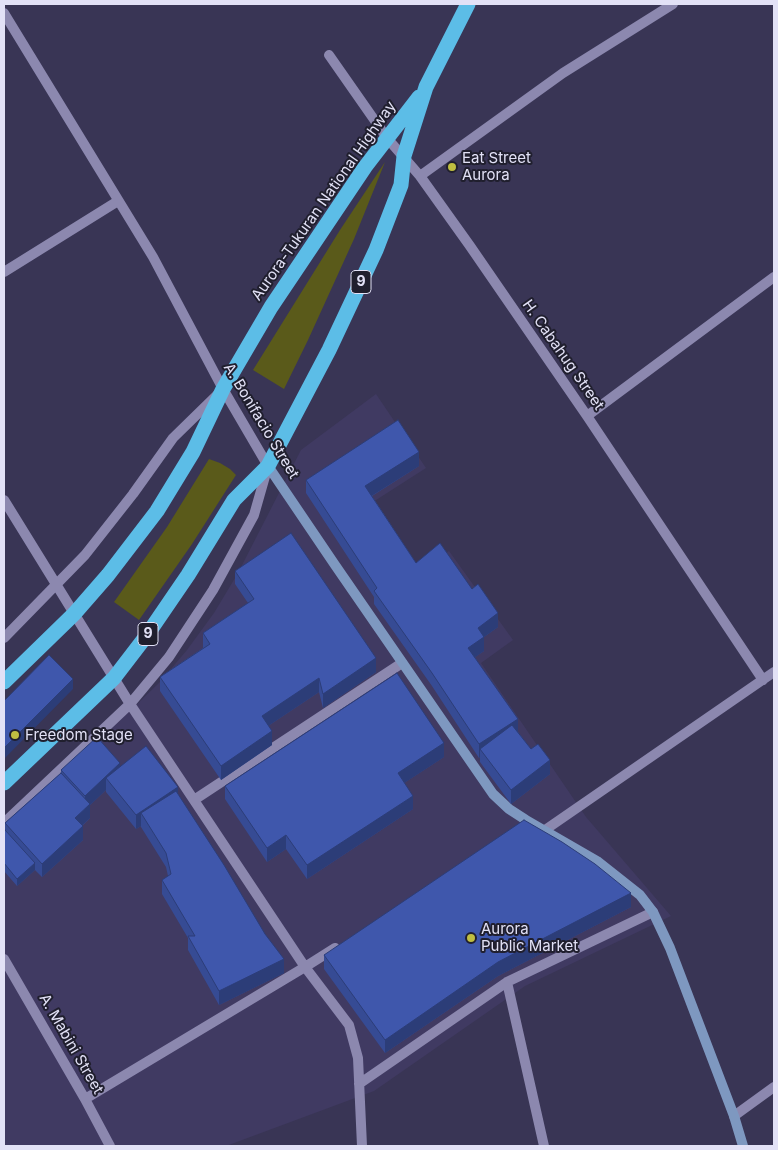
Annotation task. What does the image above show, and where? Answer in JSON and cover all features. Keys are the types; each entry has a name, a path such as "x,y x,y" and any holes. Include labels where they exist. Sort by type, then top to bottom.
{"highway":[{"name":"Aurora-Tukuran National Highway","path":"4,782 114,678 158,620 234,500 268,466 329,350 376,250 401,185 404,156 426,87 468,4"},
{"name":"Aurora-Tukuran National Highway","path":"4,682 74,614 108,575 157,511 193,452 223,389 271,307 365,167 426,87"}],"street":[{"path":"420,176 563,73 673,4"},
{"name":"A. Bonifacio Street","path":"4,13 152,258 223,389 268,466 493,794 522,823 545,830 597,861 640,895 653,912 670,948 734,1116 743,1146"},
{"name":"H. Cabahug Street","path":"329,55 388,138 420,176 587,416 762,680"},
{"path":"4,272 118,201"},
{"path":"587,416 774,277"},
{"name":"Aurora-Tukuran National Highway","path":"4,638 85,555 174,438 223,389"},
{"name":"Aurora-Tukuran National Highway","path":"4,823 130,704 169,657 213,590 254,515 268,466"},
{"path":"4,500 130,704 306,967 349,1025 358,1058 362,1146"},
{"path":"194,800 402,663"},
{"path":"545,830 774,672"},
{"path":"359,1084 507,982 653,912"},
{"path":"85,1099 306,967 346,940"},
{"name":"A. Mabini Street","path":"4,959 110,1146"},
{"path":"507,982 544,1146"},
{"path":"734,1116 774,1087"}],"shaded area":[{"path":"385,162 354,239 284,389 253,370 340,230"},
{"path":"376,394 426,468 373,502 417,571 449,551 513,640 481,663 586,817 671,916 525,986 374,1091 226,1146 4,1146 4,823 130,704 133,708 159,683 187,650 214,613 238,573 301,450"},
{"path":"209,459 220,463 236,475 192,544 139,620 114,602 167,527"}],"building":[{"path":"398,420 419,452 365,486 416,563 440,543 472,589 478,584 498,613 478,628 484,637 468,648 518,719 479,744 374,591 377,588 306,480"},
{"path":"291,533 376,658 323,694 319,678 262,716 272,731 221,766 160,677 210,644 203,633 254,599 235,571"},
{"name":"Freedom Stage","path":"49,655 73,679 4,748 4,701"},
{"path":"397,673 444,743 398,773 413,796 307,865 286,835 267,848 225,786"},
{"path":"512,725 531,749 538,744 550,760 511,790 480,749"},
{"path":"97,737 120,763 85,796 61,770"},
{"path":"146,746 178,787 136,815 106,778"},
{"path":"61,773 90,804 75,818 83,826 42,864 5,823"},
{"path":"176,791 224,865 265,934 284,959 219,991 188,936 195,936 162,880 171,874 166,853 141,813"},
{"name":"Aurora Public Market","path":"524,820 595,864 631,893 498,962 385,1040 324,955"},
{"path":"5,830 35,863 17,879 4,863"}],"place":[{"name":"Eat Street Aurora","path":"452,167"},
{"name":"Freedom Stage","path":"15,735"},
{"name":"Aurora Public Market","path":"471,938"}]}
